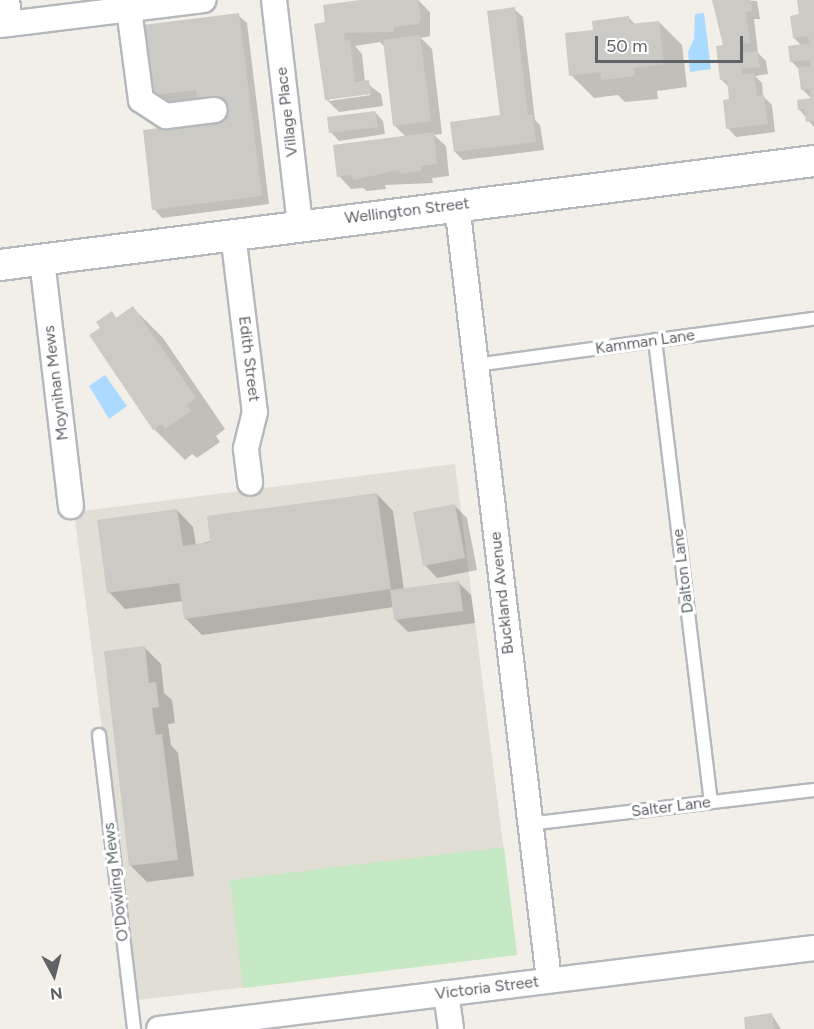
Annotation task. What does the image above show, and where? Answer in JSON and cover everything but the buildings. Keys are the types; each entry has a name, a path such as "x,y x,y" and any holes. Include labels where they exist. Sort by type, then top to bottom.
{"street":[{"path":"7,0 5,24 203,0"},
{"name":"Village Place","path":"274,0 300,224"},
{"path":"129,9 141,100 166,116 215,110"},
{"name":"Wellington Street","path":"0,265 300,224 814,161"},
{"name":"Buckland Avenue","path":"457,205 528,824 549,980"},
{"name":"Edith Street","path":"233,234 255,412 246,449 250,483"},
{"name":"Moynihan Mews","path":"42,260 71,506"},
{"name":"Victoria Street","path":"159,1029 300,1020 446,993 814,948"},
{"path":"446,993 451,1029"}],"lane":[{"name":"Kamman Lane","path":"476,365 814,320"},
{"name":"Dalton Lane","path":"655,340 711,802"},
{"name":"O'Dowling Mews","path":"99,735 134,1029"},
{"name":"Salter Lane","path":"528,824 814,790"}],"shaded area":[{"path":"455,464 517,955 137,1000 74,512"}],"green space":[{"path":"504,847 517,955 243,988 230,880"}],"water":[{"path":"704,13 711,69 690,72 688,52 694,39 695,14"},
{"path":"105,375 127,406 109,419 89,386"}]}
